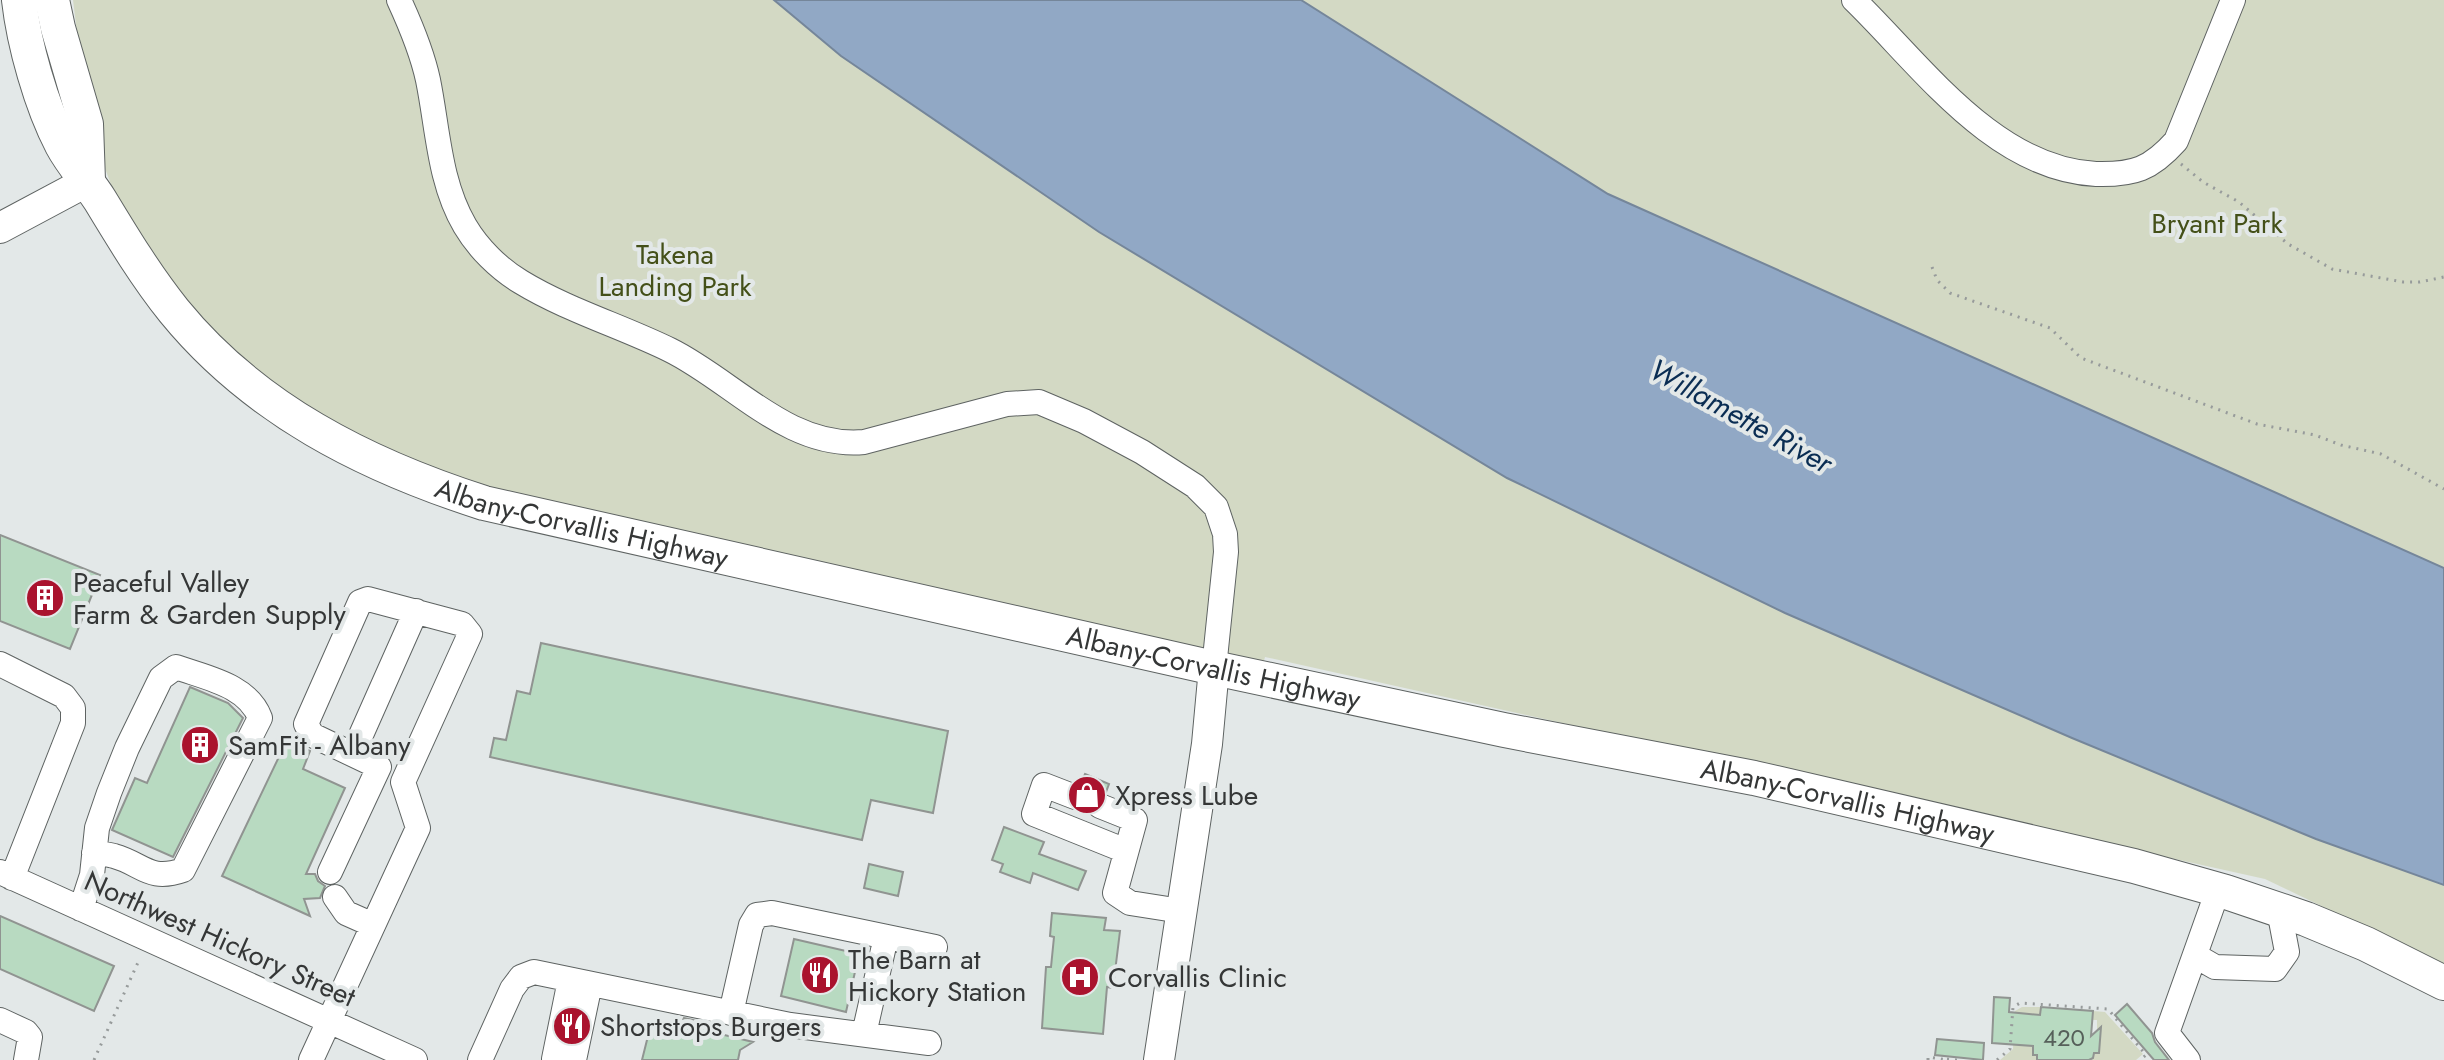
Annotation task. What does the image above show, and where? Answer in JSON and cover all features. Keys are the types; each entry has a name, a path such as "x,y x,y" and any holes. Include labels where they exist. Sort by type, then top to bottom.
{"highway":[{"name":"Albany-Corvallis Highway","path":"19,0 28,45 62,146 175,312 239,377 288,414 371,461 430,485 484,503 1214,668 1504,730 1784,785 2134,866 2279,910 2366,944 2444,983"},
{"name":"Albany-Corvallis Highway","path":"52,0 86,124 88,181"}],"main road":[{"path":"0,228 88,181"},
{"path":"1159,1060 1207,744 1214,668"}],"street":[{"path":"399,0 421,54 439,152 454,203 466,227 498,266 544,295 679,354 778,419 823,440 843,444 864,442 1026,401 1055,407 1142,452 1207,496 1222,519 1226,552 1214,668"},
{"path":"1854,0 1977,123 2012,146 2047,164 2084,173 2122,175 2161,158 2176,141 2233,0"},
{"path":"311,1060 418,828 403,782 353,753 312,735 306,724 360,602 368,599 462,624 470,634 403,782"},
{"path":"353,753 416,611"},
{"path":"0,664 64,696 73,708 73,723 6,875"},
{"path":"81,909 92,875 94,853 97,828 109,793 161,678 176,667 240,692 255,705 260,718 183,870 169,875 148,873 116,856 94,853"},
{"path":"330,872 379,767"},
{"path":"1075,797 1044,785 1034,814 1126,851"},
{"path":"1100,806 1135,820 1115,893 1130,903 1181,911"},
{"name":"Northwest Hickory Street","path":"6,875 415,1060"},
{"path":"2188,1060 2167,1033 2218,890"},
{"path":"335,897 346,913 373,925"},
{"path":"2196,956 2215,967 2275,969 2287,952 2279,910"},
{"path":"731,1013 751,925 757,915 772,913 935,947"},
{"path":"864,1034 886,937"},
{"path":"480,1060 512,989 521,977 534,972 790,1025 929,1043"},
{"path":"554,1059 580,982"},
{"path":"574,1060 580,982"},
{"path":"0,1020 30,1037 26,1060"}],"path":[{"path":"2168,149 2174,158 2203,182 2239,202 2288,244 2325,266 2403,282 2444,277"},
{"path":"1932,267 1937,280 1950,293 2050,328 2081,358 2257,424 2315,435 2341,445 2381,454 2444,489"},
{"path":"94,1060 148,940"},
{"path":"1997,1060 2010,1049 2013,1007 2020,1003 2108,1009 2151,1060"},
{"path":"2140,1060 2146,1055"},
{"path":"1928,1060 1928,1057 1957,1060"}],"green space":[{"name":"Takena Landing Park","path":"73,0 774,0 841,56 1099,232 1507,478 1785,613 2072,738 2316,839 2444,885 2444,965 2265,879 1265,657 1259,678 484,503 239,377 141,266 88,122"},
{"name":"Bryant Park","path":"1301,0 2444,0 2444,568 1608,194"},
{"path":"2022,1007 2041,1007 2033,1054 2037,1055 2037,1060 2000,1060 2013,1049 2015,1011"},
{"path":"2093,1011 2105,1012 2143,1054 2136,1060 2089,1060 2094,1053 2099,1053 2101,1032 2097,1030 2097,1020 2092,1020"}],"water":[{"name":"Willamette River","path":"774,0 1301,0 1608,194 2444,568 2444,885 2316,839 2072,738 1785,613 1507,478 1099,232 841,56"}],"building":[{"name":"Peaceful Valley Farm & Garden Supply","path":"0,535 100,575 70,649 0,621"},
{"path":"541,643 948,731 933,813 871,800 862,840 490,757 494,738 506,740 517,691 530,694"},
{"name":"SamFit - Albany","path":"190,687 228,703 243,718 173,857 112,830 135,778 147,783"},
{"path":"287,740 310,751 303,769 345,788 306,874 315,874 325,886 320,898 304,899 310,916 222,876"},
{"path":"1085,774 1109,784 1106,792 1097,791 1090,795 1081,783"},
{"path":"1004,827 1044,842 1039,854 1086,871 1078,890 1033,873 1030,883 1000,872 1003,864 992,860"},
{"path":"869,864 903,872 898,896 864,888"},
{"name":"Corvallis Clinic","path":"1052,913 1106,918 1104,930 1120,931 1113,988 1107,987 1103,1034 1042,1028 1046,967 1051,967 1054,937 1050,936"},
{"path":"0,916 114,966 94,1011 0,969"},
{"name":"The Barn at Hickory Station","path":"794,939 859,954 846,1012 781,996"},
{"path":"1994,997 2010,998 2009,1012 2040,1015 2041,1007 2093,1011 2091,1036 2101,1027 2099,1053 2094,1053 2089,1060 2037,1060 2037,1055 2033,1055 2033,1046 1992,1043"},
{"path":"2127,1004 2152,1033 2169,1060 2154,1060 2115,1015"},
{"path":"684,1018 716,1025 716,1033 753,1042 740,1050 738,1060 642,1060 651,1024 657,1021 680,1026"},
{"path":"1937,1039 1984,1043 1983,1060 1935,1055"}],"place":[{"name":"Peaceful Valley Farm & Garden Supply","path":"45,598"},
{"name":"SamFit - Albany","path":"200,745"},
{"name":"Xpress Lube","path":"1087,795"},
{"name":"The Barn at Hickory Station","path":"820,975"},
{"name":"Corvallis Clinic","path":"1080,977"},
{"name":"Shortstops Burgers","path":"572,1026"}]}
